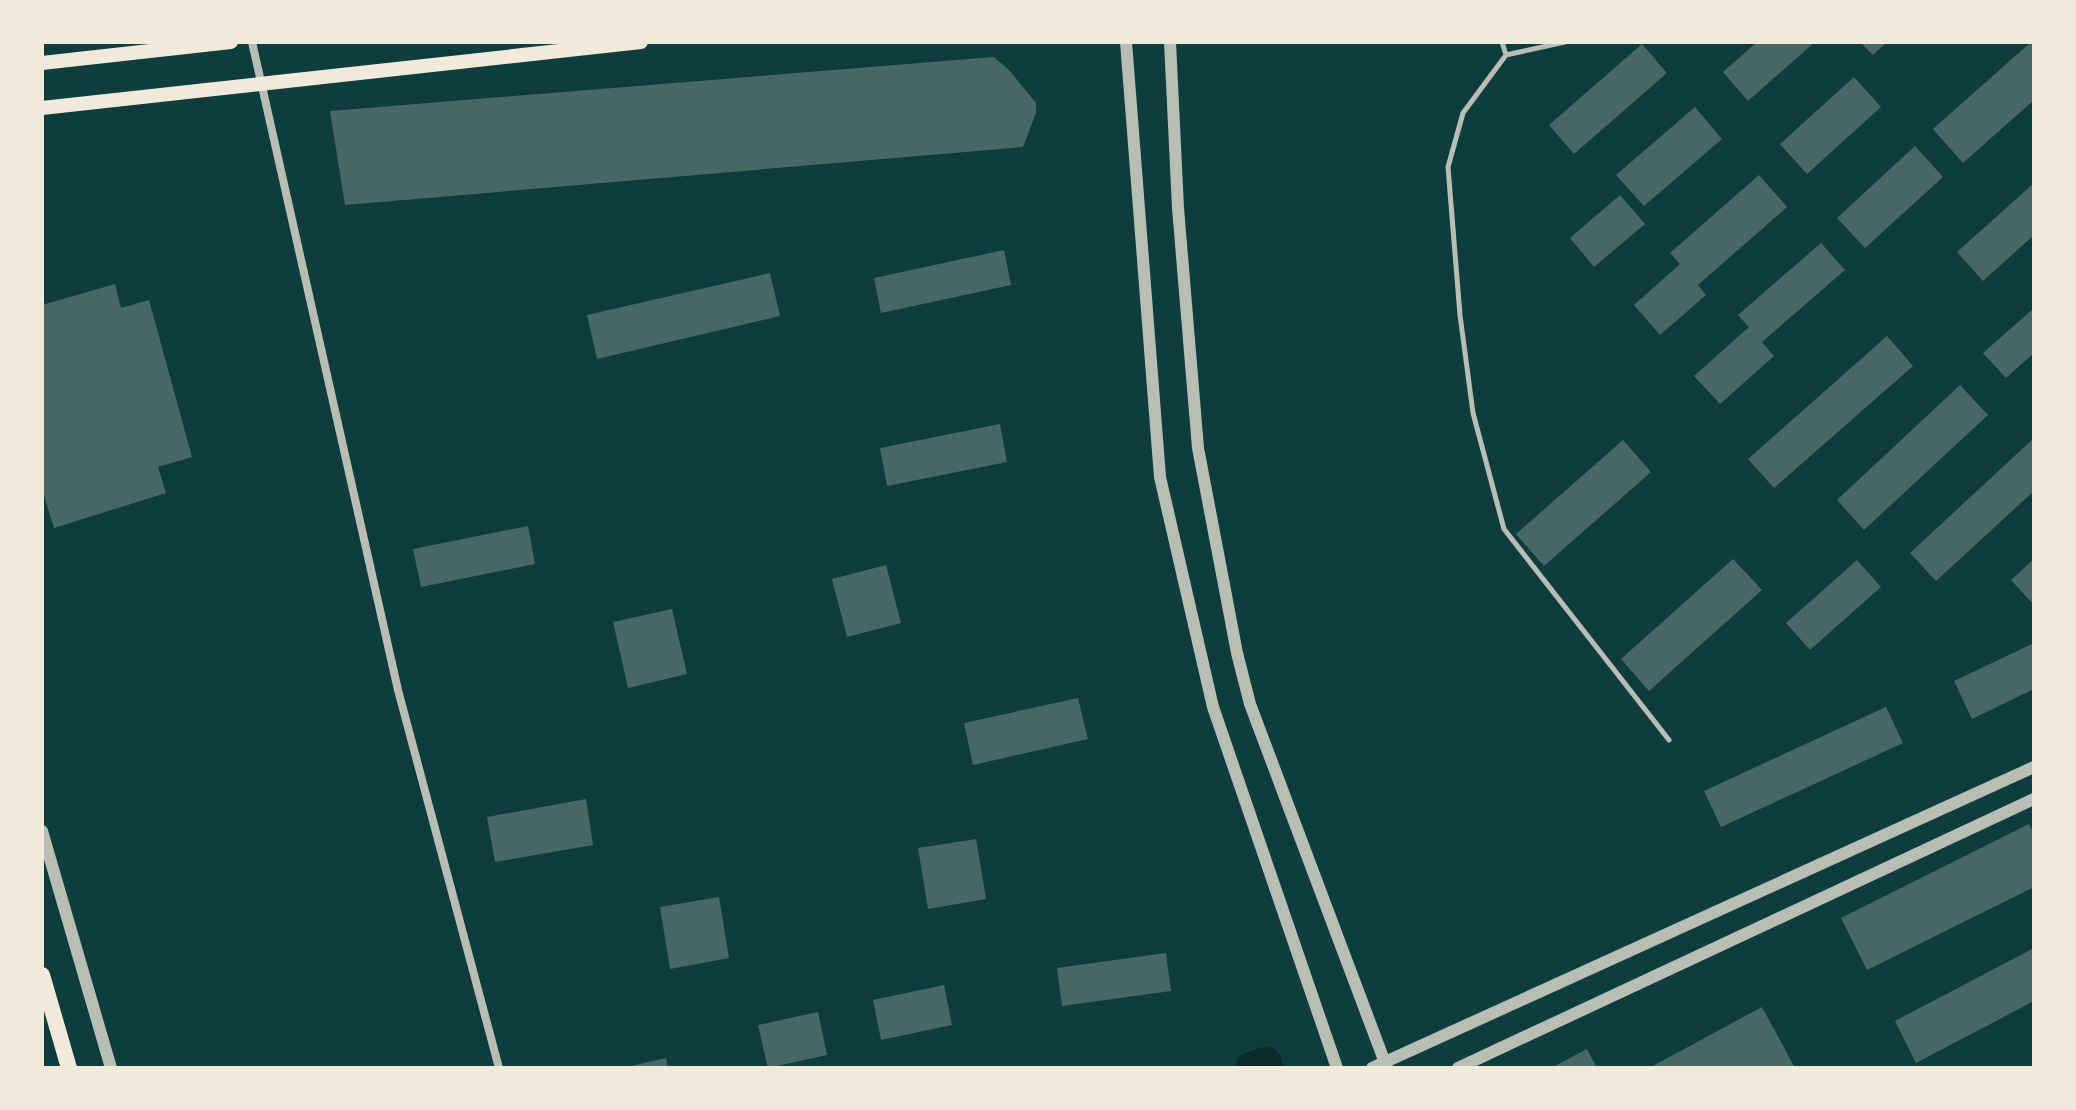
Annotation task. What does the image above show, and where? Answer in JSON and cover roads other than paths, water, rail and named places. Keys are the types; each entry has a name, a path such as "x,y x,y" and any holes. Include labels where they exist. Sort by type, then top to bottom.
{"main road":[{"path":"42,63 231,42"},
{"path":"42,108 641,42"},
{"path":"42,975 69,1068"}],"street":[{"path":"252,42 398,690 499,1068"},
{"path":"1126,42 1160,477 1213,707 1337,1068"},
{"path":"1170,42 1178,208 1198,448 1237,653 1250,704 1386,1066"},
{"path":"1372,1068 1386,1066 2034,767"},
{"path":"1458,1068 2034,799"},
{"path":"42,831 111,1068"}],"lane":[{"path":"1502,42 1506,55"},
{"path":"1565,42 1506,55 1463,113 1448,167 1460,315 1473,413 1504,529 1669,740"}],"waterway":[{"path":"1251,1068 1266,1063"}]}
